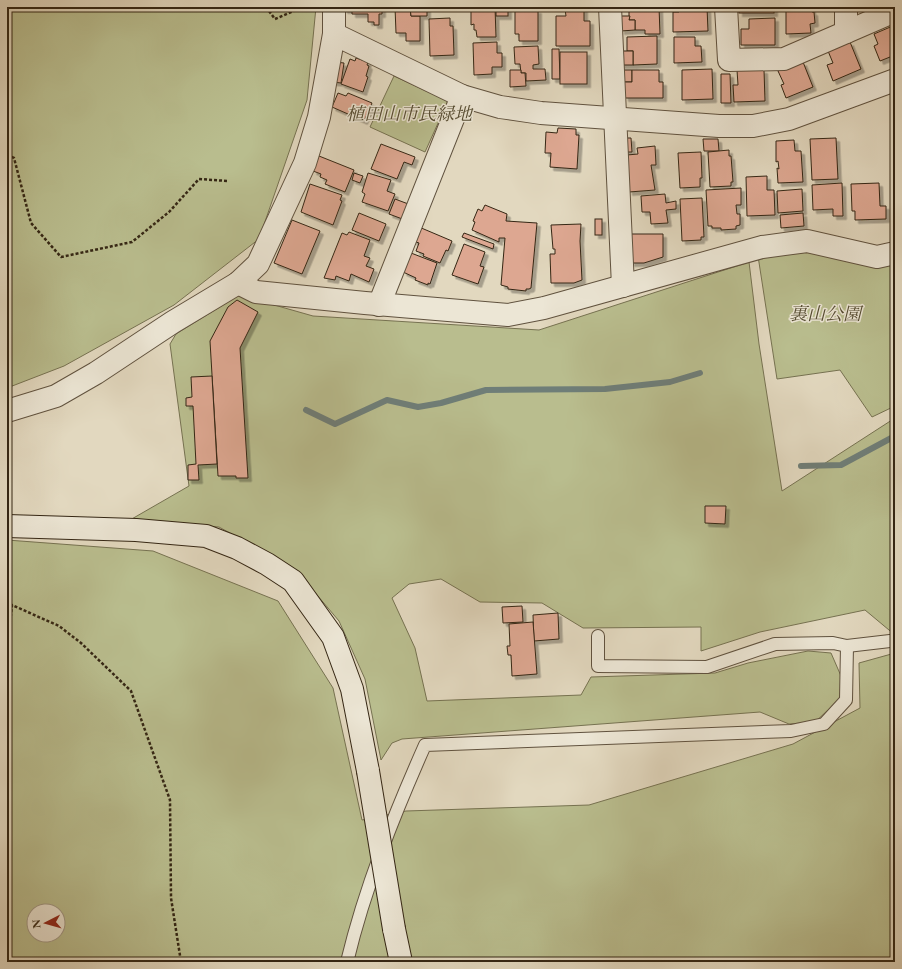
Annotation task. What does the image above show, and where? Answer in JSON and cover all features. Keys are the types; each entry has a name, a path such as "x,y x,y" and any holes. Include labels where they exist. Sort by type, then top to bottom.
{"street":[{"path":"7,411 56,396 96,373 173,322 238,283 258,264 305,163 319,117 334,34 334,7"},
{"path":"610,7 622,286"},
{"path":"726,7 728,60 784,59 895,11"},
{"path":"846,7 846,32"},
{"path":"334,34 462,96 500,107 541,113 720,126 753,126 789,118 895,80"},
{"path":"379,304 462,96"},
{"path":"238,283 256,292 508,315 544,308 762,247 807,241 877,257 895,253"},
{"path":"7,526 136,530 206,536 237,548 267,564 293,581 333,637 352,689 368,771 394,929 401,962"}],"lane":[{"path":"598,636 598,666 707,667 775,644 833,643 847,646 890,641"},
{"path":"347,962 360,912 402,796 425,744 791,731 824,724 846,700 847,646"}],"path":[{"path":"266,7 275,19 303,7"},
{"path":"7,155 14,158 31,223 60,257 132,242 169,212 199,179 228,181"},
{"path":"7,652 12,605 59,626 81,643 131,691 170,800 171,898 182,962"}],"green space":[{"path":"7,7 316,7 307,100 259,239 174,305 64,366 7,388"},
{"name":"植田山市民緑地","path":"394,76 448,101 425,152 370,127"},
{"name":"裏山公園","path":"806,252 895,262 895,406 872,417 840,370 777,379 758,256"},
{"path":"749,262 759,344 782,491 895,418 895,635 865,610 760,632 701,651 701,627 583,628 542,603 480,602 441,579 409,584 392,598 415,648 427,701 581,695 591,677 715,673 748,663 808,651 831,653 841,676 840,699 815,722 789,724 760,712 402,739 392,743 381,760 365,679 339,621 295,569 219,527 130,520 189,486 170,344 176,334 239,295 313,316 539,330"},
{"path":"7,540 153,551 278,601 333,688 362,820 406,811 589,805 793,744 860,708 859,663 895,653 895,962 7,962"}],"building":[{"path":"344,7 382,7 382,14 379,14 379,25 374,25 374,22 368,22 368,14 352,14 352,10 344,10"},
{"path":"395,7 410,7 411,16 420,16 420,41 406,41 406,33 396,33"},
{"path":"410,7 427,7 427,16 411,16"},
{"path":"471,7 495,7 496,37 477,37 476,30 474,30 474,24 471,25"},
{"path":"496,7 508,7 508,16 496,16"},
{"path":"515,7 534,7 534,10 538,10 538,41 519,41 519,34 515,34"},
{"path":"629,7 659,7 660,34 645,34 645,30 635,30 635,20 629,20"},
{"path":"679,7 707,7 708,31 673,32 673,12 679,12"},
{"path":"739,7 774,7 774,13 739,13"},
{"path":"786,7 812,7 815,23 810,24 811,33 786,34"},
{"path":"584,8 584,21 590,21 590,46 556,46 556,16 566,16 565,9"},
{"path":"621,16 630,16 629,20 635,20 635,30 621,31"},
{"path":"450,18 450,26 453,26 454,55 430,56 429,19"},
{"path":"775,18 775,45 741,45 741,29 749,29 749,19"},
{"path":"895,25 895,55 880,61 874,46 878,44 874,34"},
{"path":"657,36 657,64 633,65 633,51 627,51 627,37"},
{"path":"674,37 695,37 695,46 701,46 702,62 674,63"},
{"path":"497,42 497,53 502,53 502,67 492,67 492,74 474,75 473,43"},
{"path":"850,42 861,69 833,81 827,65 833,63 828,51"},
{"path":"538,46 539,64 533,65 533,69 545,69 546,80 526,81 526,73 521,73 520,64 515,64 514,47"},
{"path":"552,49 559,49 560,79 552,79"},
{"path":"621,51 633,51 633,65 621,65"},
{"path":"560,52 587,52 587,84 560,84"},
{"path":"356,58 368,62 367,65 369,66 366,76 368,77 363,92 341,84 350,59 355,61"},
{"path":"335,62 344,63 341,83 333,82"},
{"path":"803,62 813,87 786,98 781,85 784,84 778,71"},
{"path":"712,69 713,99 682,100 682,70"},
{"path":"510,70 521,70 521,73 525,73 526,86 510,87"},
{"path":"619,70 632,70 632,82 624,82"},
{"path":"632,70 659,70 659,82 663,82 663,98 625,98 624,82 632,82"},
{"path":"737,70 764,70 765,101 734,102 733,85 738,85"},
{"path":"721,74 730,74 731,103 721,103"},
{"path":"338,93 346,96 348,93 372,103 364,121 332,107"},
{"path":"558,128 576,129 576,135 579,135 577,169 550,167 551,153 545,153 546,132 557,133"},
{"path":"625,138 631,138 632,152 625,152"},
{"path":"836,138 838,179 812,180 810,139"},
{"path":"703,139 718,139 719,151 704,151"},
{"path":"794,140 795,151 801,151 803,182 778,183 777,168 779,169 778,161 776,162 776,141"},
{"path":"381,144 415,157 412,165 404,162 397,179 371,169"},
{"path":"655,146 656,165 651,165 655,190 629,192 627,155 638,154 637,148"},
{"path":"729,150 729,156 731,156 733,182 731,182 731,186 710,187 708,152"},
{"path":"701,152 702,178 700,178 700,187 680,188 678,153"},
{"path":"319,156 354,170 345,192 325,184 327,180 320,177 321,174 313,171"},
{"path":"354,173 363,176 360,183 352,180"},
{"path":"368,173 391,180 387,191 395,194 388,211 362,202 365,194 362,192"},
{"path":"767,176 767,190 774,190 775,215 747,216 746,177"},
{"path":"892,182 895,182 895,237 894,237"},
{"path":"842,183 843,216 833,216 833,209 813,210 812,185"},
{"path":"879,183 880,206 886,206 886,219 855,220 855,211 852,211 851,184"},
{"path":"310,184 342,195 340,200 342,201 333,225 301,212"},
{"path":"741,188 741,205 736,205 737,214 740,214 740,225 736,226 736,229 721,230 721,228 712,228 712,226 708,226 706,190"},
{"path":"802,189 803,211 778,213 777,191"},
{"path":"665,194 666,203 676,201 676,209 666,210 668,223 651,224 650,212 642,212 641,196"},
{"path":"702,198 704,237 701,237 701,240 682,241 680,199"},
{"path":"395,199 411,205 405,220 389,214"},
{"path":"485,205 507,214 506,221 537,223 531,288 526,289 526,291 508,289 508,287 501,285 505,238 499,238 499,242 472,230 475,222 473,221 478,209 482,211"},
{"path":"359,213 386,224 379,241 352,230"},
{"path":"803,213 804,226 781,228 780,215"},
{"path":"595,219 602,219 602,235 595,235"},
{"path":"292,220 320,231 302,274 274,263"},
{"path":"581,224 580,241 582,280 574,283 551,283 550,254 555,254 555,249 553,249 551,225"},
{"path":"419,227 452,241 448,251 446,250 440,263 423,256 424,254 416,251 419,243 413,241"},
{"path":"349,232 370,240 364,256 370,258 366,266 374,269 369,282 351,274 349,281 336,276 335,280 324,278 342,233 347,235"},
{"path":"464,233 494,244 493,249 462,237"},
{"path":"631,234 663,234 663,257 644,263 631,263"},
{"path":"464,244 485,252 480,266 484,267 478,284 452,275"},
{"path":"411,253 437,263 430,284 428,283 428,285 415,280 416,278 403,272"},
{"path":"237,300 258,312 240,348 248,478 218,476 210,341 228,307"},
{"path":"212,376 217,464 198,465 199,480 188,480 188,465 196,464 193,406 186,406 186,398 192,397 191,377"},
{"path":"705,506 726,506 725,524 705,523"},
{"path":"522,606 523,622 503,623 502,607"},
{"path":"558,613 559,639 534,641 533,615"},
{"path":"533,622 537,674 512,676 511,655 508,655 507,646 510,646 509,624"}],"waterway":[{"path":"306,410 335,424 387,400 418,407 441,403 486,390 605,389 670,382 700,373"},
{"path":"801,466 841,465 895,436"}]}
